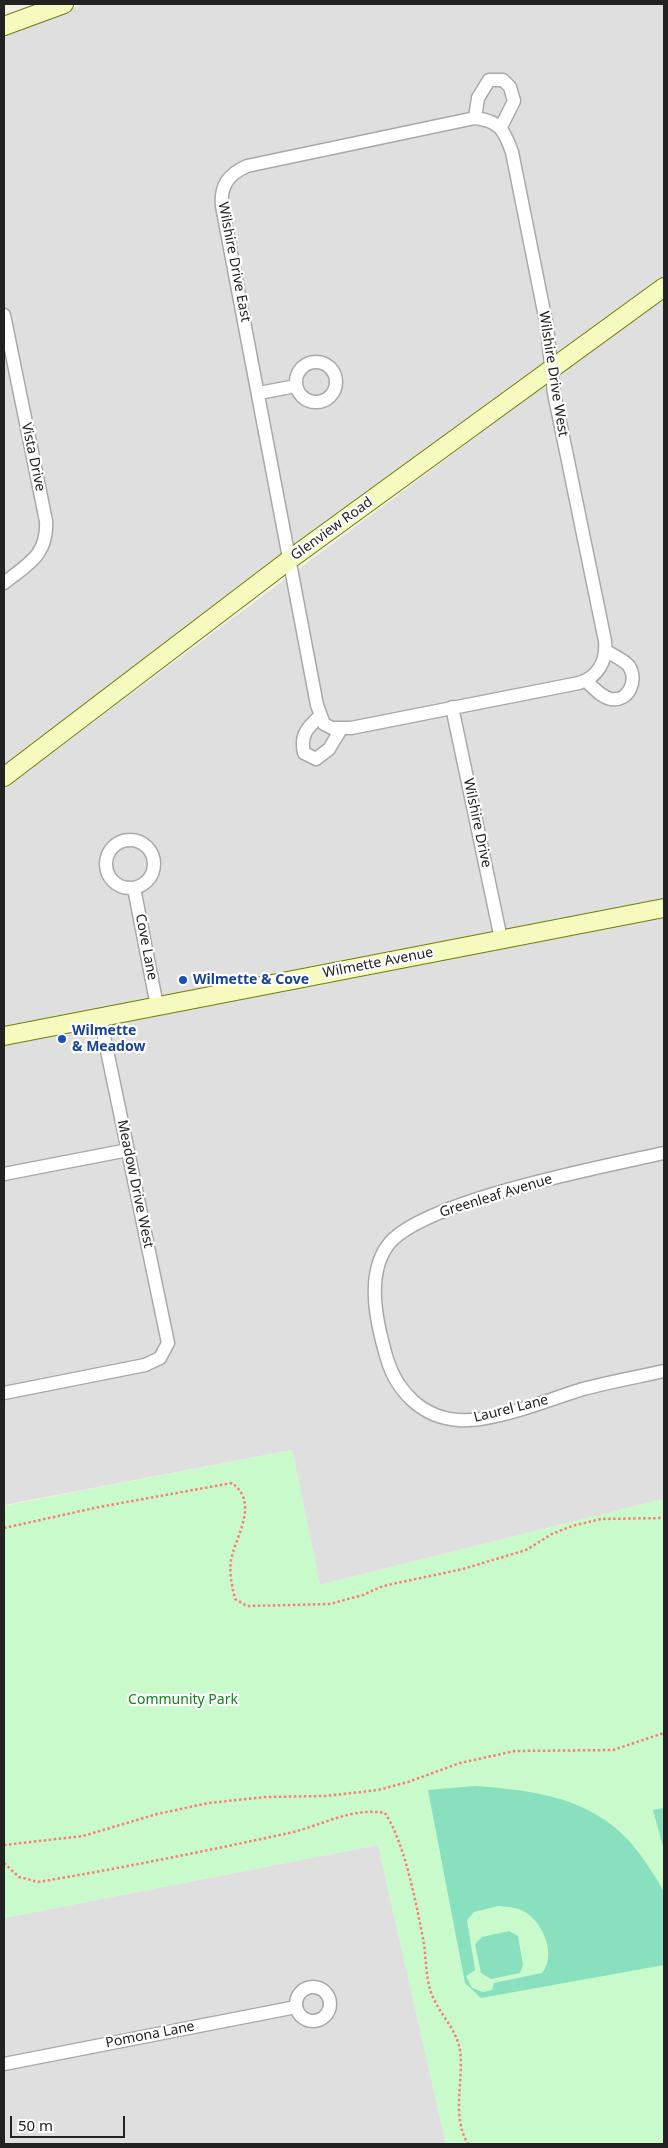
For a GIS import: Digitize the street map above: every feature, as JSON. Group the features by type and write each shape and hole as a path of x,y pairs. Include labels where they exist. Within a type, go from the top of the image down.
{"main road":[{"path":"4,26 64,4"},
{"name":"Glenview Road","path":"4,777 289,560 550,368 664,287"},
{"name":"Wilmette Avenue","path":"4,1036 664,908"}],"street":[{"path":"489,80 502,80 510,87 514,101 501,127 493,121 475,118 478,98 489,80"},
{"name":"Wilshire Drive East","path":"320,716 222,206 222,189 231,175 248,166 475,118"},
{"name":"Wilshire Drive West","path":"501,127 507,138 514,162 547,327 550,368 606,651"},
{"name":"Vista Drive","path":"4,314 47,532 38,557 4,583"},
{"path":"259,393 296,386"},
{"path":"341,729 328,749 316,759 304,753 302,743 306,729 320,716 324,724 341,729 586,680 601,667 606,651 628,666 633,678 631,690 622,698 611,699 599,694 586,680"},
{"name":"Wilshire Drive","path":"452,707 501,939"},
{"name":"Cove Lane","path":"134,888 157,1006"},
{"name":"Meadow Drive West","path":"4,1393 145,1365 160,1358 168,1344 100,1018"},
{"path":"4,1174 128,1150"},
{"name":"Greenleaf Avenue","path":"379,1327 375,1293 377,1271 388,1245 405,1230 451,1209 500,1193 566,1174 664,1153"},
{"name":"Laurel Lane","path":"379,1327 389,1367 404,1393 416,1404 430,1412 459,1420 475,1420 497,1415 585,1389 664,1371"},
{"name":"Pomona Lane","path":"4,2064 296,2007"}],"path":[{"path":"4,1528 99,1507 232,1483 240,1489 246,1501 243,1522 231,1563 231,1583 235,1599 247,1606 270,1606 330,1604 363,1595 383,1586 463,1568 526,1550 552,1534 572,1526 601,1519 664,1518"},
{"path":"4,1845 83,1836 157,1814 209,1803 265,1797 348,1794 378,1790 408,1782 460,1763 514,1751 613,1750 664,1733"},
{"path":"4,1864 19,1876 38,1882 192,1854 301,1830 350,1813 385,1813 392,1824 407,1870 424,1944 430,1990 456,2035 460,2051 460,2120 468,2144"}],"shaded area":[{"path":"84,4 664,4 664,276 4,766 4,35"},
{"path":"664,300 664,1499 320,1585 292,1450 4,1505 4,789 607,339"},
{"path":"378,1845 446,2144 4,2144 4,1918"}],"green space":[{"name":"Community Park","path":"292,1450 320,1585 664,1499 664,2144 446,2144 378,1845 4,1918 4,1506"},
{"path":"475,1786 526,1791 573,1803 594,1813 614,1827 632,1844 664,1893 664,1965 481,1998 465,1983 428,1790","holes":["498,1906 519,1909 532,1917 546,1940 548,1958 542,1973 494,1983 492,1990 483,1992 472,1988 466,1976 475,1970 467,1920 474,1912"]},
{"path":"664,1808 664,1850 653,1810"},
{"path":"509,1931 518,1936 523,1965 520,1973 491,1979 481,1973 475,1944 482,1937"}],"place":[{"name":"Wilmette & Cove","path":"183,980"},
{"name":"Wilmette & Meadow","path":"62,1039"}]}
